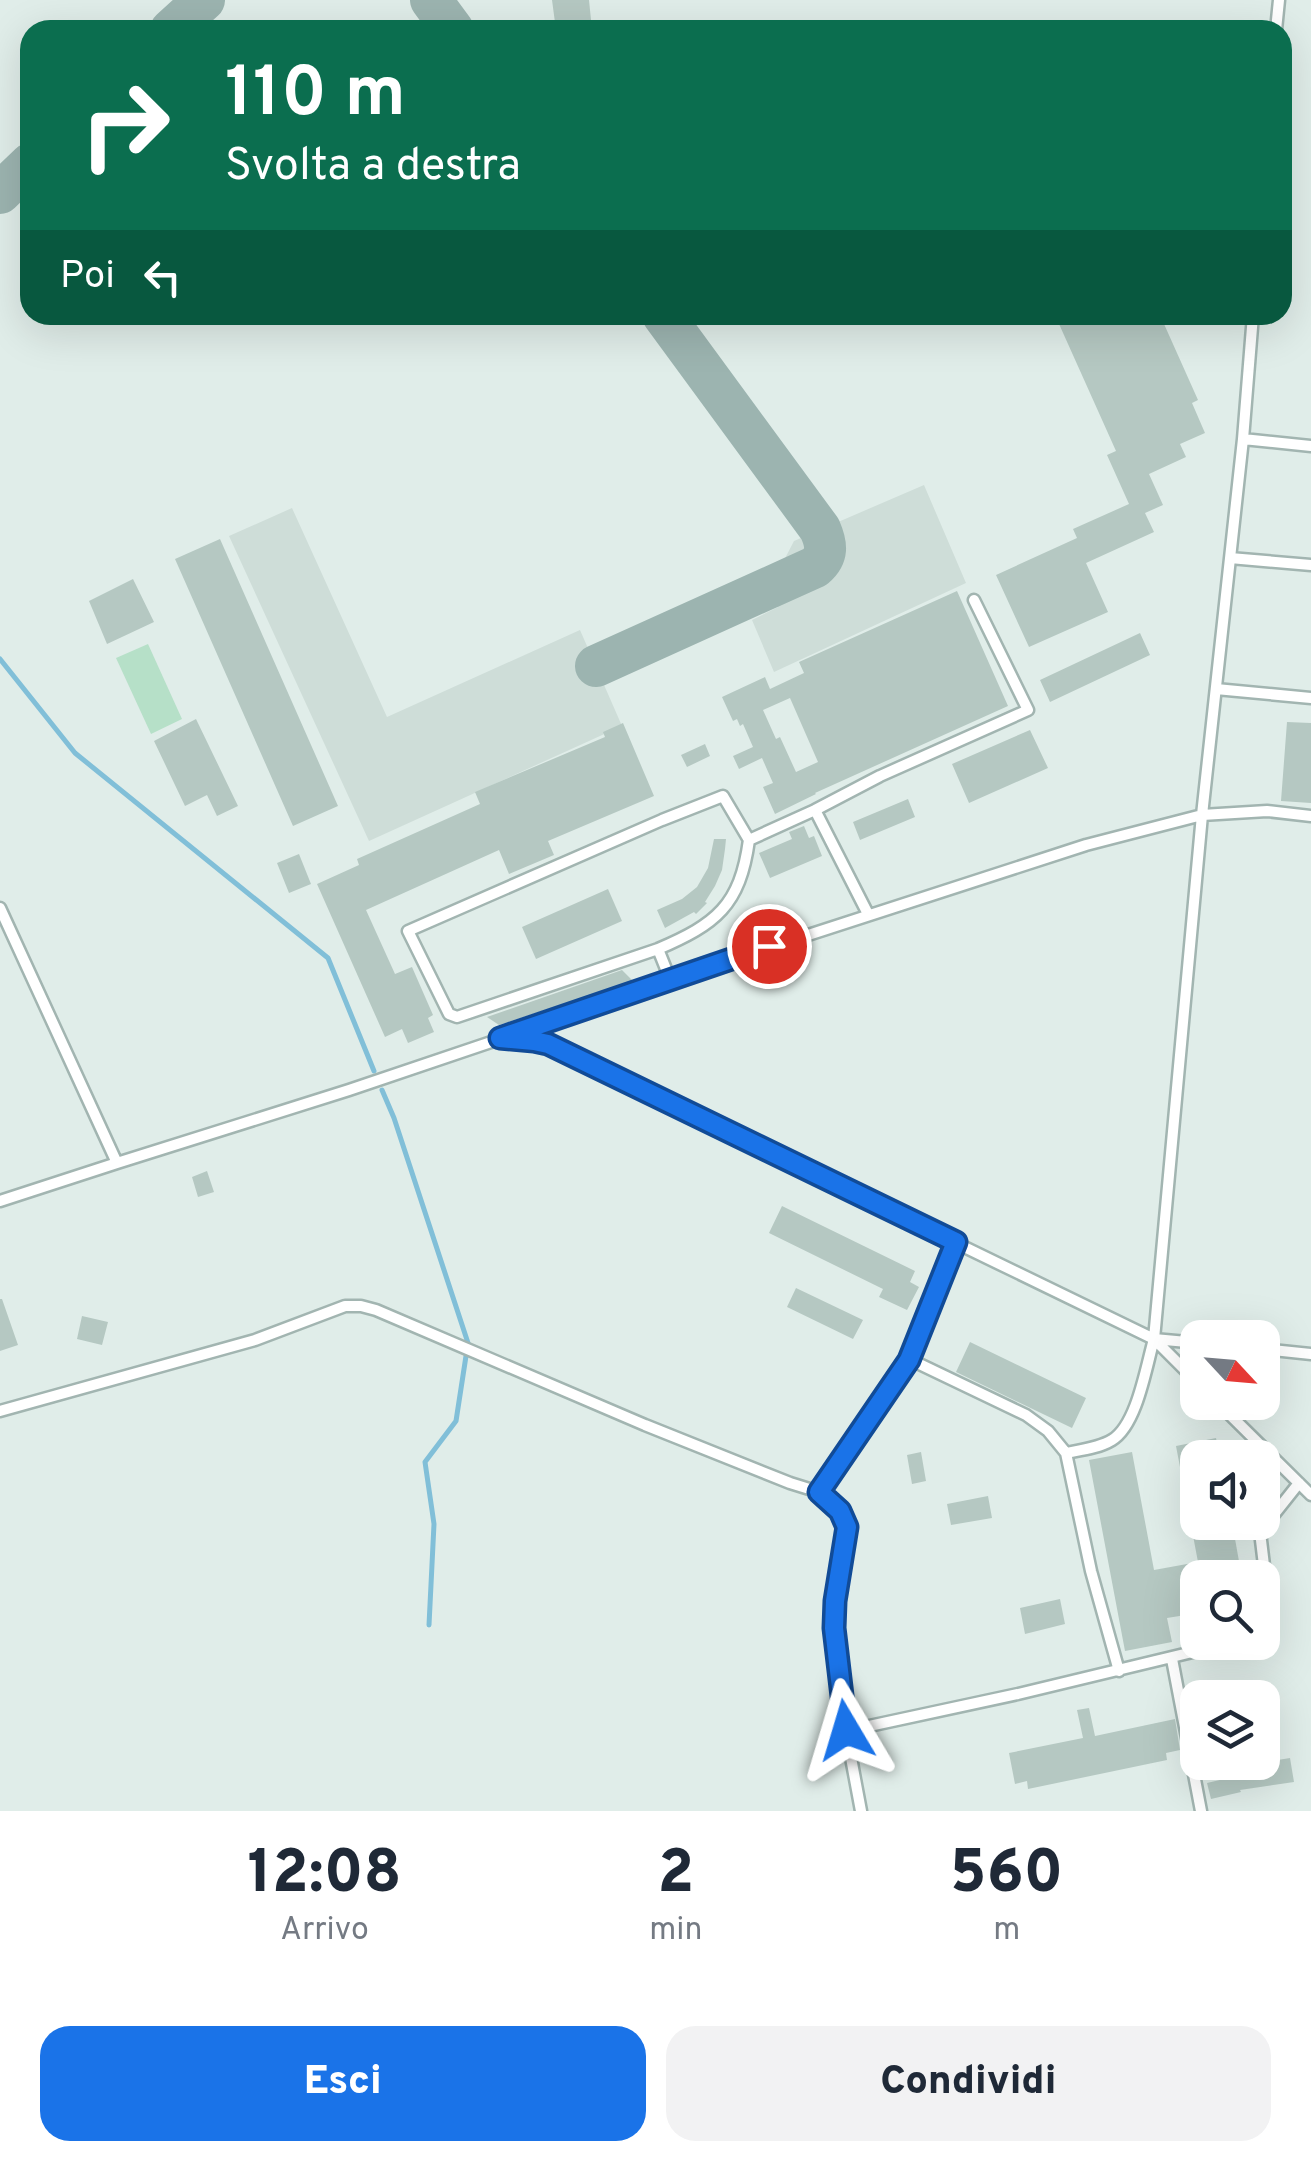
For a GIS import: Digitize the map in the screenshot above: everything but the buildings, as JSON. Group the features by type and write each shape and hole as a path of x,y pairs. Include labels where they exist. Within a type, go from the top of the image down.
{"lane":[{"path":"1066,1453 1104,1444 1121,1433 1132,1413 1154,1340 1252,325"},
{"path":"1243,440 1311,446"},
{"path":"1230,558 1311,566"},
{"path":"748,840 1028,710 974,600"},
{"path":"1216,689 1311,698"},
{"path":"723,796 748,840 745,866 734,896 718,916 684,938 458,1017 449,1014 408,932 723,796"},
{"path":"815,810 868,914"},
{"path":"0,1201 349,1090 670,979 1086,845 1202,815 1266,812 1311,816"},
{"path":"0,908 117,1163"},
{"path":"658,949 670,979"},
{"path":"500,1038 548,1044 1154,1340 1180,1365"},
{"path":"819,1492 909,1360 956,1242"},
{"path":"0,1411 255,1340 345,1306 361,1306 645,1425 819,1492 840,1511 847,1527 834,1628 846,1730 861,1811"},
{"path":"1154,1340 1180,1342"},
{"path":"1280,1351 1311,1354"},
{"path":"909,1360 1026,1415 1066,1453 1091,1572 1119,1671"},
{"path":"1235,1420 1311,1495"},
{"path":"1263,1560 1260,1532 1299,1484"},
{"path":"846,1730 1180,1656"},
{"path":"1172,1658 1202,1811"}],"shaded area":[{"path":"924,485 966,583 774,672 752,620 778,607 765,576 780,568 794,541"},
{"path":"292,508 387,717 580,630 622,726 369,841 229,536"}],"green space":[{"path":"148,644 182,719 151,734 116,658"}],"waterway":[{"path":"0,659 75,753 328,958 374,1071"},
{"path":"382,1090 468,1343"},
{"path":"429,1625 434,1524 425,1462 456,1421 466,1356"}],"taxiway":[{"path":"182,20 204,0"},
{"path":"431,0 446,20"},
{"path":"0,193 20,174"},
{"path":"596,666 815,567 825,550 820,529 670,325"}],"route":[{"path":"769,946 500,1038 548,1044 956,1242 909,1360 819,1492 840,1511 847,1527 834,1628 846,1730"}]}
